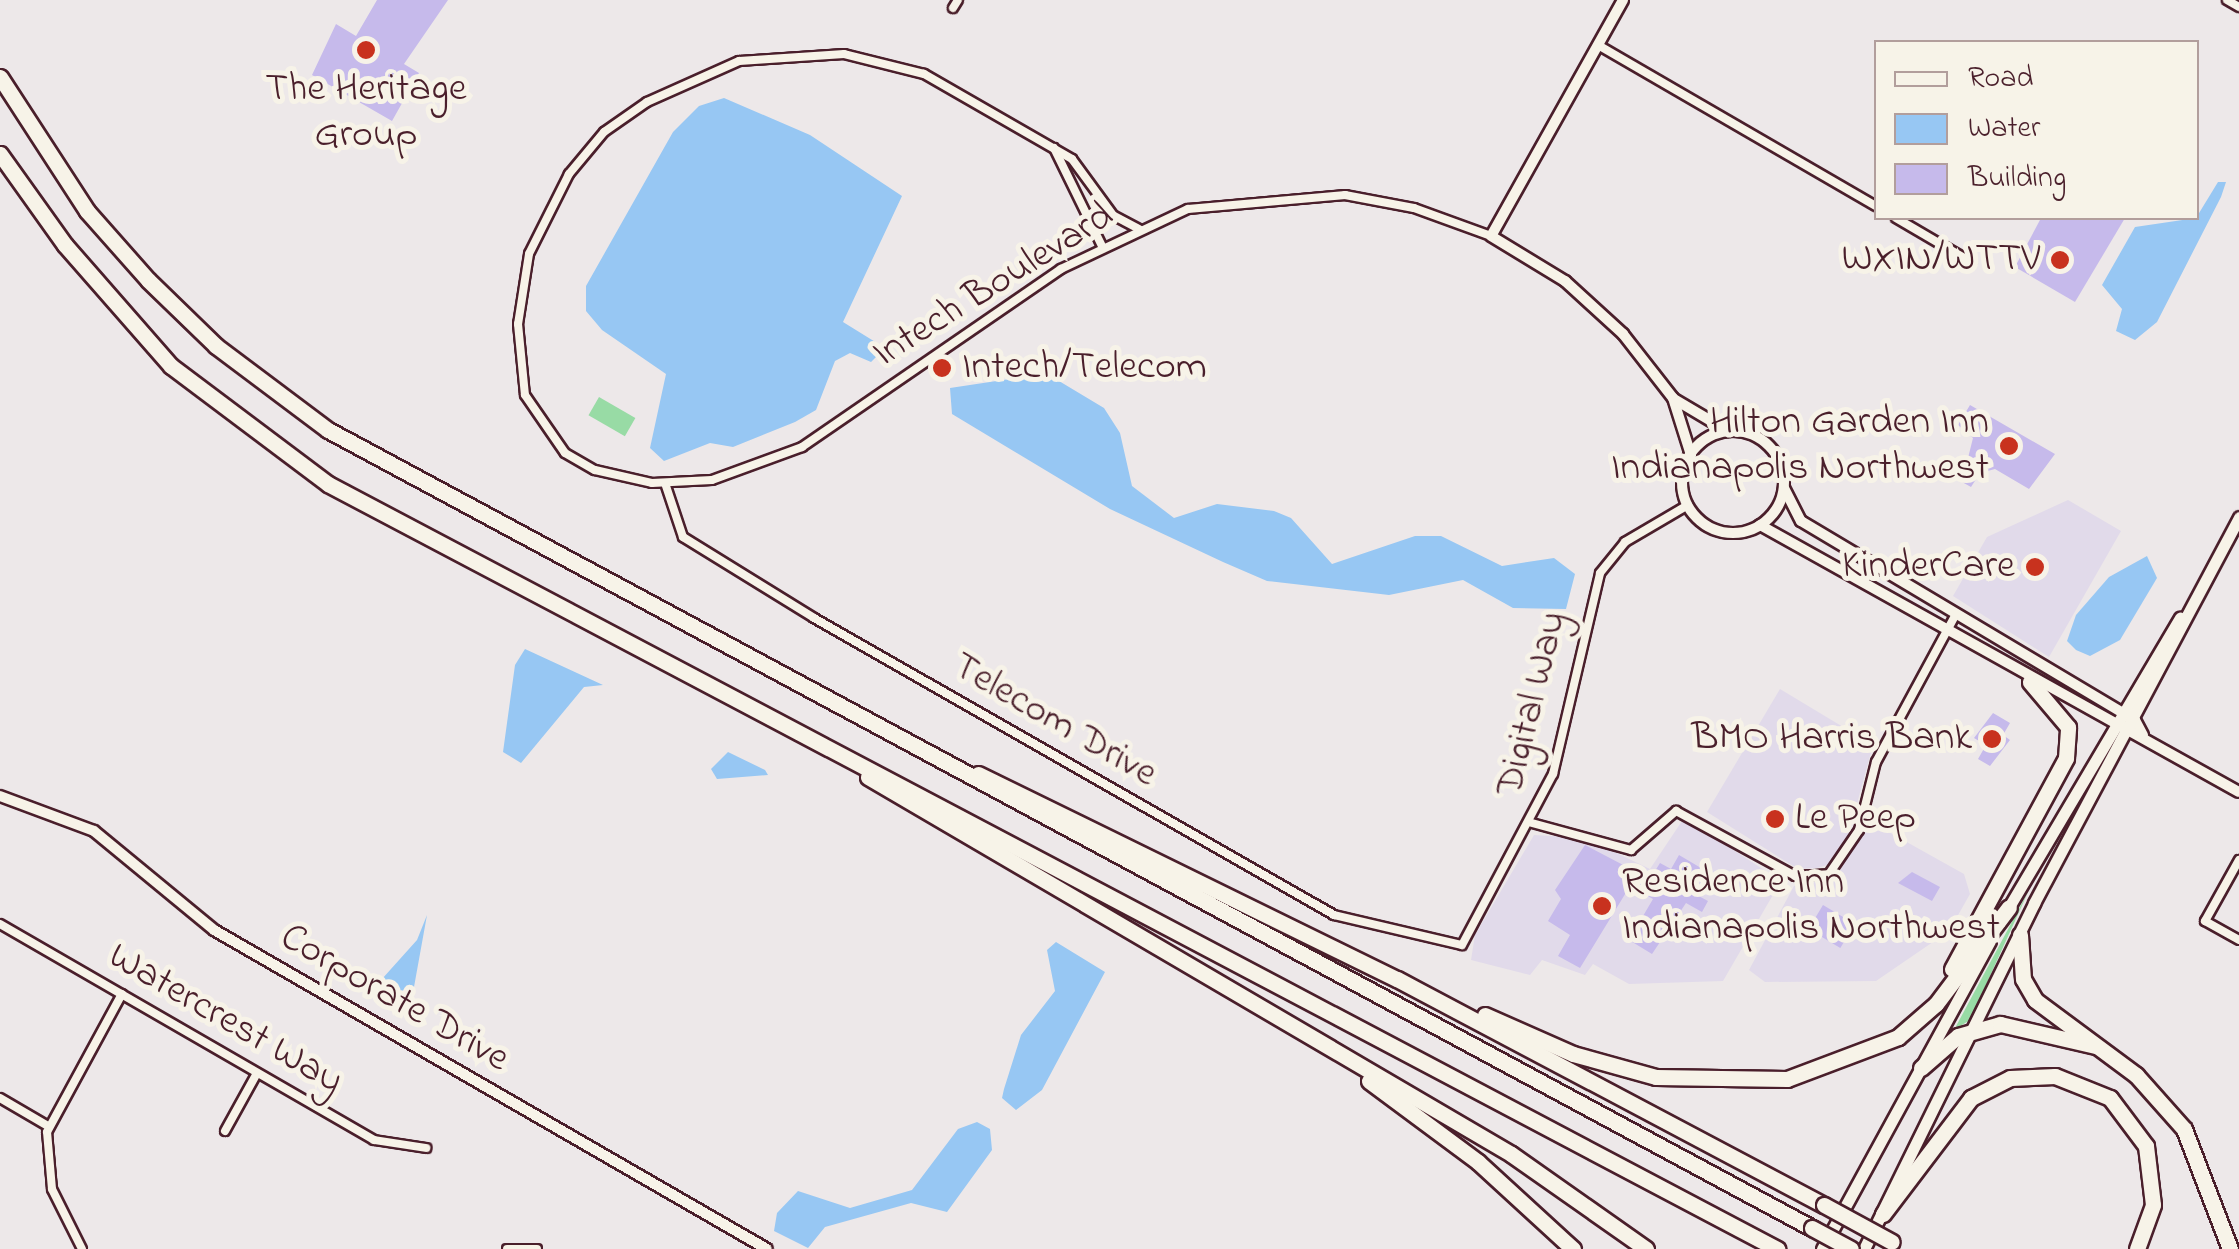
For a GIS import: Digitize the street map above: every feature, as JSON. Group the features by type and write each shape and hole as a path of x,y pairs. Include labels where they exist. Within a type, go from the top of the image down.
{"highway":[{"path":"0,77 87,210 148,280 216,346 307,416 1851,1249"},
{"path":"0,154 83,267 171,366 251,432 384,516 1777,1249"},
{"path":"1840,1066 1895,1030 1940,985 2052,789 2069,734 2030,682"},
{"path":"836,754 903,802 1524,1162 1646,1249"},
{"path":"954,766 1014,786 1397,978 1899,1245"},
{"path":"1397,978 1600,1063 1757,1084 1840,1066 1883,1047 1926,1013 2009,907"},
{"path":"2020,934 2022,978 2035,1000 2151,1088 2184,1129 2230,1249"},
{"path":"1921,1068 1976,1028 2020,1027 2095,1046"},
{"path":"1338,1057 1478,1162 1573,1249"},
{"path":"1883,1214 1960,1106 2010,1078 2055,1076 2110,1098 2146,1146 2153,1205 2137,1249"}],"main road":[{"path":"1864,1249 2020,934 2136,720 2190,606 2239,517"},
{"path":"1822,1249 2111,726 2190,606"}],"street":[{"path":"1491,236 1623,0"},
{"path":"2227,0 2239,7"},
{"path":"1598,45 1874,205"},
{"name":"Intech Boulevard","path":"1054,148 924,74 815,52 700,74 604,132 545,214 518,324 532,409 565,453 595,470 666,484 731,476 789,454 1102,246 1222,201 1318,194 1397,204 1491,236 1598,308 1673,398 1729,431"},
{"path":"1054,148 1084,170 1113,215 1139,229"},
{"path":"1054,148 1102,246"},
{"path":"1899,220 1971,262"},
{"name":"Intech Boulevard","path":"1673,398 1690,455"},
{"path":"2142,734 2136,720 1801,521 1769,445 1729,431 1690,455 1682,481 1688,505 1721,531 1760,525 2030,682 2127,734 2142,734 2239,792"},
{"name":"Telecom Drive","path":"666,484 683,537 797,608 1334,915 1462,945"},
{"path":"1760,525 1784,488"},
{"name":"Digital Way","path":"1462,945 1532,823 1562,741 1597,580 1620,546 1688,505"},
{"path":"1532,823 1632,850 1676,811 1794,876 1829,874 1859,830 1876,762 1956,614"},
{"name":"Corporate Drive","path":"0,796 102,836 214,930 766,1249"},
{"path":"2239,860 2205,921 2239,940"},
{"name":"Watercrest Way","path":"0,924 382,1144 426,1148"},
{"path":"82,1249 49,1180 48,1126 122,994"},
{"path":"225,1131 258,1073"},
{"path":"0,1098 48,1126"},
{"path":"507,1249 537,1249"}],"shaded area":[{"name":"KinderCare","path":"2068,500 2121,531 2049,657 1953,596 1987,537"},
{"path":"1780,689 1873,745 1849,833 1830,864 1817,868 1798,869 1707,812"},
{"path":"1684,818 1781,881 1723,981 1629,984 1593,964 1585,975 1542,960 1530,975 1471,960 1475,935 1534,835 1585,838 1650,869"},
{"path":"1869,821 1964,874 1970,894 1949,931 1876,981 1765,982 1749,970 1794,886 1831,879"}],"green space":[{"path":"599,397 635,418 625,436 588,415"},
{"path":"2029,890 1970,1020 1954,1030"}],"water":[{"path":"724,98 810,135 902,196 843,322 885,348 871,362 850,353 835,361 816,410 795,422 733,447 710,443 664,461 650,448 666,374 602,330 586,311 586,286 673,132 699,106"},
{"path":"2218,182 2226,182 2157,322 2135,340 2116,331 2122,309 2102,285 2135,227 2199,220 2199,213"},
{"path":"1023,377 1054,378 1104,408 1120,433 1132,486 1174,518 1217,504 1274,511 1291,518 1332,564 1415,536 1441,536 1502,566 1554,558 1575,574 1566,609 1513,608 1463,580 1389,595 1267,581 1110,509 952,414 950,388"},
{"path":"2147,556 2157,578 2120,640 2090,656 2076,650 2067,641 2076,615 2109,577"},
{"path":"525,649 603,685 584,687 521,763 503,752 515,665"},
{"path":"728,752 768,775 717,779 711,769"},
{"path":"427,915 414,987 405,1001 383,995 382,979 417,940"},
{"path":"1056,942 1105,972 1042,1090 1016,1110 1002,1098 1004,1089 1021,1035 1055,991 1047,950"},
{"path":"977,1122 990,1129 992,1150 947,1212 911,1203 825,1227 808,1248 774,1231 777,1213 798,1191 850,1208 912,1190 958,1129"}],"building":[{"name":"The Heritage Group","path":"377,0 448,0 404,64 419,73 392,121 312,75 336,24 356,36"},
{"name":"WXIN/WTTV","path":"2040,220 2124,220 2075,302 2015,267"},
{"name":"Hilton Garden Inn Indianapolis Northwest","path":"1970,405 2055,454 2029,489 1995,469 1980,473 1971,487 1962,482 1973,438 1958,425"},
{"name":"BMO Harris Bank","path":"1993,713 2010,723 2003,735 2010,740 1990,766 1978,759 1986,745 1974,738"},
{"path":"1585,845 1650,879 1660,863 1671,869 1679,855 1701,868 1693,893 1708,901 1702,912 1686,903 1652,954 1629,940 1653,899 1630,886 1580,968 1558,956 1570,935 1548,921 1561,899 1555,890"},
{"path":"1912,872 1940,887 1932,901 1898,883"},
{"path":"1823,905 1855,924 1840,948 1809,929"}],"place":[{"name":"The Heritage Group","path":"366,50"},
{"name":"WXIN/WTTV","path":"2060,260"},
{"name":"Intech/Telecom","path":"942,368"},
{"name":"Hilton Garden Inn Indianapolis Northwest","path":"2009,446"},
{"name":"KinderCare","path":"2035,567"},
{"name":"BMO Harris Bank","path":"1992,739"},
{"name":"Le Peep","path":"1775,819"},
{"name":"Residence Inn Indianapolis Northwest","path":"1602,906"}]}
